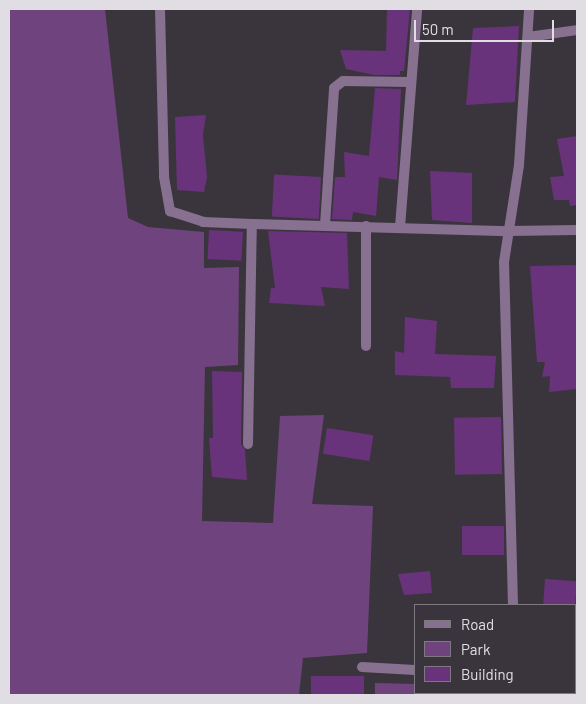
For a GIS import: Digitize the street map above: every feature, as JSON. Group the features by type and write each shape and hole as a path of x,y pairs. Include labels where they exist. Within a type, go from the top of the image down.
{"street":[{"path":"160,9 164,177 170,211 203,222 509,232 577,230"},
{"path":"400,227 417,9"},
{"path":"513,604 504,290 509,232 519,165 529,9"},
{"path":"528,37 577,30"},
{"path":"325,226 336,84 410,82"},
{"path":"248,444 252,224"},
{"path":"366,226 366,346"},
{"path":"362,668 414,670"}],"green space":[{"path":"9,9 105,9 128,218 148,227 204,232 204,268 239,267 238,365 205,367 202,521 273,523 280,416 324,415 312,504 373,506 367,653 303,658 299,695 9,695"},
{"path":"375,683 414,684 414,694 576,694 576,692 577,695 375,695"}],"building":[{"path":"387,9 410,9 404,71 400,71 400,75 374,75 346,69 340,50 386,51"},
{"path":"519,26 515,102 466,105 473,28"},
{"path":"375,88 401,89 397,180 379,177 376,216 353,212 352,220 332,219 335,177 345,177 344,152 369,156"},
{"path":"206,115 203,135 207,177 204,192 177,190 175,117"},
{"path":"577,136 577,205 570,206 569,200 554,200 550,177 564,176 557,139"},
{"path":"430,171 472,173 472,223 432,220"},
{"path":"274,175 321,177 319,219 272,216"},
{"path":"209,230 243,232 241,261 207,259"},
{"path":"268,231 347,233 349,289 321,287 325,306 269,303 271,288 275,288"},
{"path":"577,265 576,389 549,392 550,376 542,377 545,362 537,362 530,266"},
{"path":"405,317 437,321 435,354 496,356 494,388 451,388 450,377 395,375 395,351 404,353"},
{"path":"212,371 242,372 241,444 245,450 247,480 212,477 209,438 213,438"},
{"path":"501,417 502,474 455,475 454,418"},
{"path":"327,428 373,435 369,461 323,454"},
{"path":"462,526 504,526 504,555 462,555"},
{"path":"430,571 432,593 404,595 398,574"},
{"path":"545,579 577,581 575,604 543,604"},
{"path":"311,676 364,676 364,695 311,695"}]}
